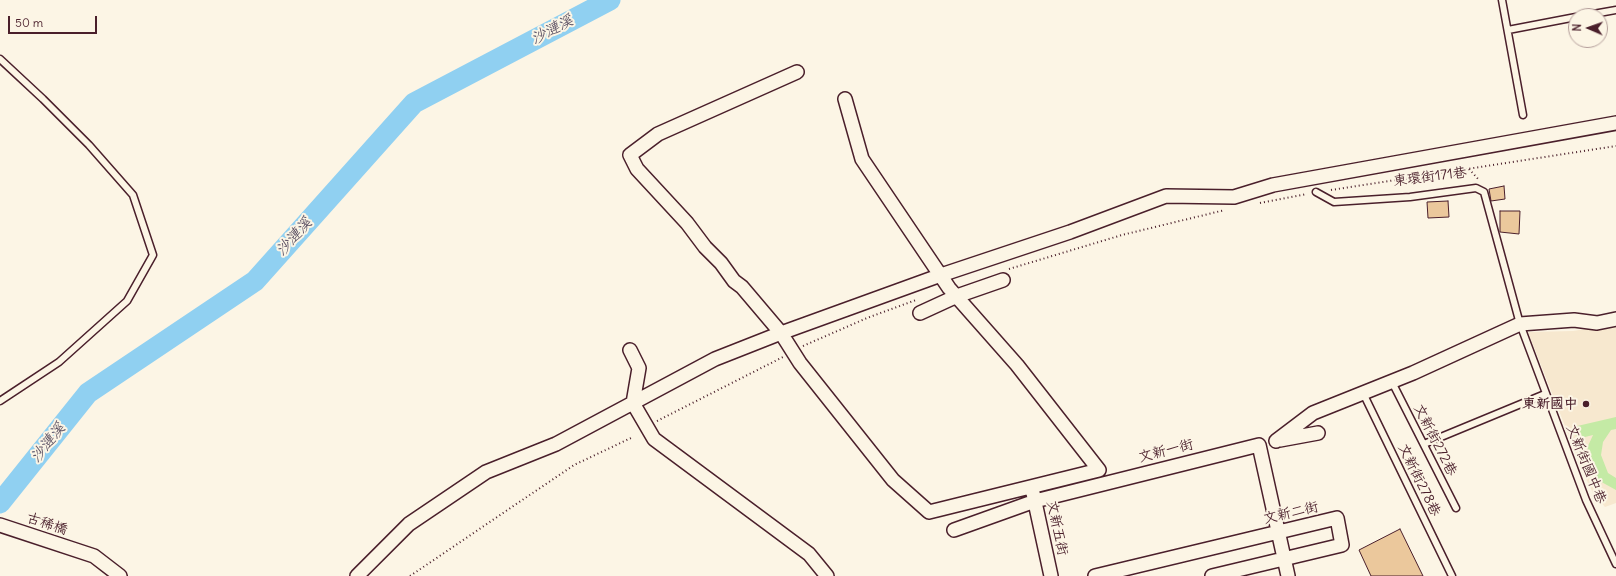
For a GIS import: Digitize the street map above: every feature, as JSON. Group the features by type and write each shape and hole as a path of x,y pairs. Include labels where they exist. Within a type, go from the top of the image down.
{"street":[{"path":"797,72 658,134 630,155 637,169 687,223 705,247 721,263 734,281 742,288 781,333 800,363 894,480 929,512 1032,488 1099,470 1017,364 941,276 862,159 845,99"},
{"path":"357,576 409,524 486,472 556,444 715,359 781,333 1070,232 1166,196 1234,197 1288,182 1616,123"},
{"path":"920,313 1005,275"},
{"path":"1276,441 1313,413 1392,382 1520,324 1574,320 1597,323 1616,319"},
{"path":"630,350 639,368 633,403 654,439 809,554 827,576"},
{"name":"文新一街","path":"954,530 1035,501 1258,445 1318,433"},
{"path":"1258,445 1288,576"},
{"name":"文新五街","path":"1032,488 1051,576"},
{"name":"文新二街","path":"1095,576 1337,518 1342,545 1212,576"},
{"name":"古稀橋","path":"0,525 84,554 94,556 120,576"}],"lane":[{"path":"1502,0 1523,115"},
{"path":"1508,30 1568,19"},
{"path":"0,59 79,134 133,195 153,255 127,301 59,362 0,401"},
{"name":"東環街171巷","path":"1316,192 1334,202 1410,197 1476,188 1484,192 1520,324"},
{"name":"文新街國中巷","path":"1520,324 1586,500 1616,564"},
{"name":"文新街272巷","path":"1392,382 1456,508"},
{"name":"文新街278巷","path":"1364,394 1452,576"},
{"path":"1424,444 1545,394"}],"path":[{"path":"1257,204 1316,192 1616,146"},
{"path":"1005,275 1122,235 1227,209"},
{"path":"800,348 868,318 920,299"},
{"path":"647,426 785,356"},
{"path":"410,576 574,465 630,438"}],"shaded area":[{"name":"東新國中","path":"1616,324 1616,503 1605,507 1593,493 1585,477 1528,332 1573,331"}],"green space":[{"path":"1616,417 1616,429 1611,430 1603,442 1601,455 1608,473 1616,478 1616,490 1596,479 1590,469 1587,459 1588,446 1593,435 1577,439 1573,427"}],"building":[{"path":"1504,186 1505,199 1491,201 1489,189"},
{"path":"1448,201 1449,217 1428,218 1427,202"},
{"path":"1500,211 1520,211 1519,234 1500,232"},
{"path":"1400,529 1423,576 1371,576 1359,550"}],"waterway":[{"name":"沙漣溪","path":"0,503 88,393 255,281 414,103 610,0"}],"place":[{"name":"東新國中","path":"1586,404"}]}
